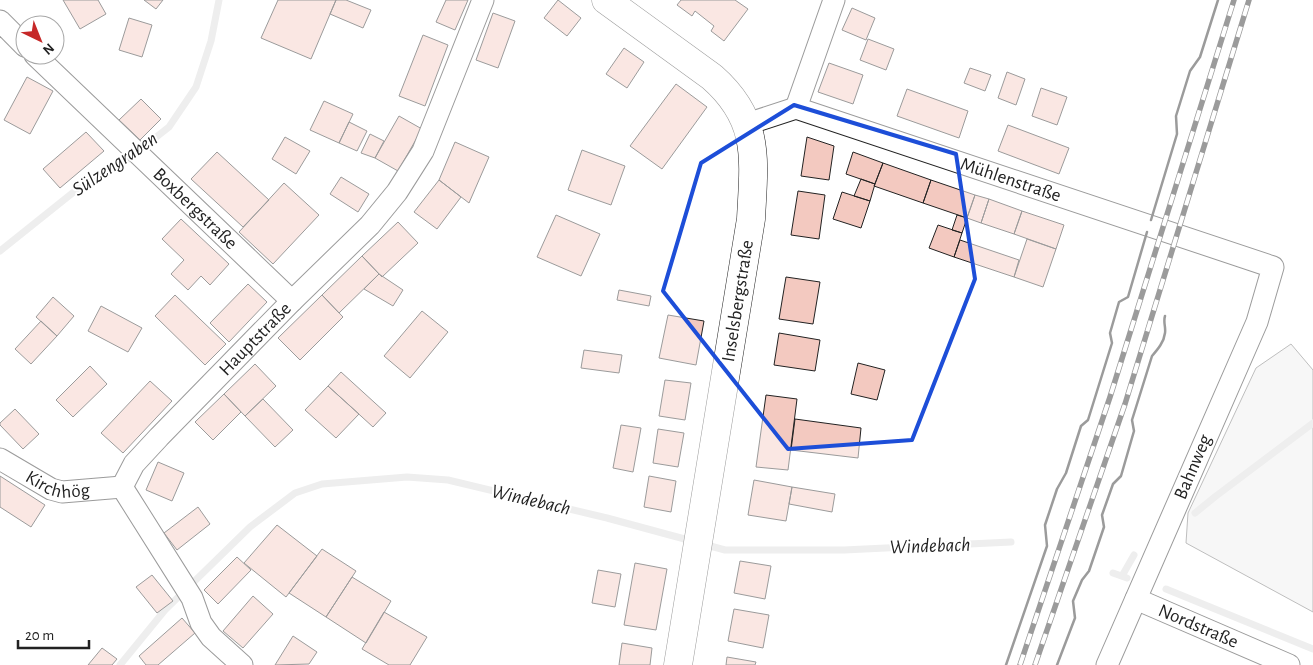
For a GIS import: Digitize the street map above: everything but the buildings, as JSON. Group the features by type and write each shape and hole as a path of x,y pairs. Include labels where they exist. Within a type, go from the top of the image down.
{"street":[{"name":"Hauptstraße","path":"122,487 134,464 292,301 370,225 398,192 423,151 484,0"},
{"name":"Inselsbergstraße","path":"606,0 726,89 739,106 747,124 752,145 754,166 752,219 678,665"},
{"path":"747,124 796,108 834,0"},
{"path":"0,21 15,36"},
{"name":"Boxbergstraße","path":"45,65 136,154 292,301"},
{"name":"Mühlenstraße","path":"796,108 1273,267"},
{"name":"Bahnweg","path":"1107,665 1257,322 1273,267"},
{"name":"Kirchhög","path":"0,459 51,489 62,492 122,487"},
{"path":"122,487 187,592 201,623 212,637 242,665"},
{"name":"Nordstraße","path":"1136,599 1279,663"}],"highlighted area":[{"path":"794,105 956,154 975,279 912,440 788,449 663,291 701,163"}],"shaded area":[{"path":"1291,344 1313,370 1313,612 1186,543 1188,513 1256,368"}],"waterway":[{"name":"Sülzengraben","path":"0,251 90,179 118,167 169,127 196,87 211,41 219,0"},
{"name":"Windebach","path":"1195,513 1313,423"},
{"name":"Windebach","path":"120,665 165,610 250,527 295,493 322,484 407,477 448,480 607,518 692,541"},
{"name":"Windebach","path":"703,544 725,550 844,550 1011,542"},
{"name":"Windebach","path":"1122,576 1134,555"},
{"name":"Windebach","path":"1113,573 1127,578"},
{"path":"1166,589 1313,649"}],"railway":[{"path":"1020,665 1110,397 1234,0"},
{"path":"1035,665 1125,404 1249,0"}],"wall":[{"path":"1151,220 1177,134 1176,116 1190,71 1200,57 1218,0"},
{"path":"1006,665 1047,546 1045,525 1057,489 1066,473 1081,426 1088,420 1112,343 1110,333 1119,302 1128,297 1147,232"},
{"path":"1057,665 1075,618 1073,601 1082,580 1089,571 1104,527 1102,515 1113,484 1121,476 1134,431 1132,420 1152,356 1164,336 1165,316"}]}
